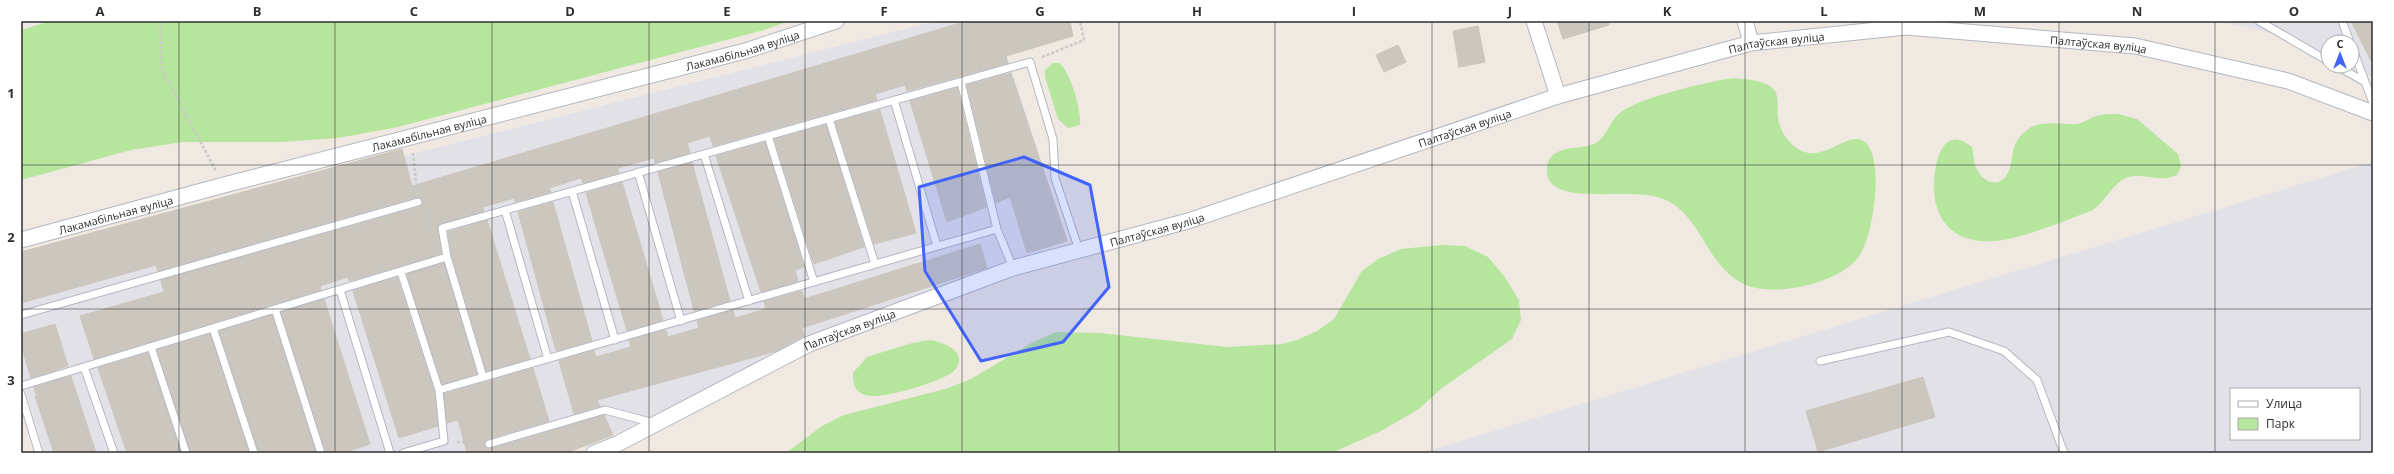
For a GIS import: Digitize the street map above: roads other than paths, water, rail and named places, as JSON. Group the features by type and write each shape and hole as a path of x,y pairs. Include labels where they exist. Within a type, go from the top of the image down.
{"street":[{"name":"Лакамабільная вуліца","path":"21,240 224,185 745,51 836,21"},
{"path":"1534,21 1558,96"},
{"path":"1745,21 1751,43"},
{"name":"Палтаўская вуліца","path":"594,453 656,424 808,344 1013,268 1188,221 1558,96 1751,43 1906,28 2135,46 2288,81 2373,113"}],"lane":[{"path":"2259,21 2320,56"},
{"path":"2342,21 2347,34"},
{"path":"484,377 447,258 442,228 1030,62 1053,139 1056,178 1079,250"},
{"path":"2360,69 2373,103"},
{"path":"2351,74 2365,82"},
{"path":"961,82 997,229 1013,268"},
{"path":"894,100 938,246"},
{"path":"829,119 875,264"},
{"path":"768,136 814,282"},
{"path":"704,154 749,301"},
{"path":"638,172 680,321"},
{"path":"572,191 615,340"},
{"path":"21,316 418,202"},
{"path":"505,210 548,359"},
{"path":"439,390 997,229"},
{"path":"21,386 447,258"},
{"path":"401,272 439,390 444,441 403,453"},
{"path":"340,290 390,453"},
{"path":"275,309 321,453"},
{"path":"213,328 254,453"},
{"path":"1820,361 1949,332 2004,351 2038,380 2064,453"},
{"path":"151,347 186,453"},
{"path":"84,367 114,453"},
{"path":"21,394 39,453"},
{"path":"488,444 605,410 656,424"}]}
